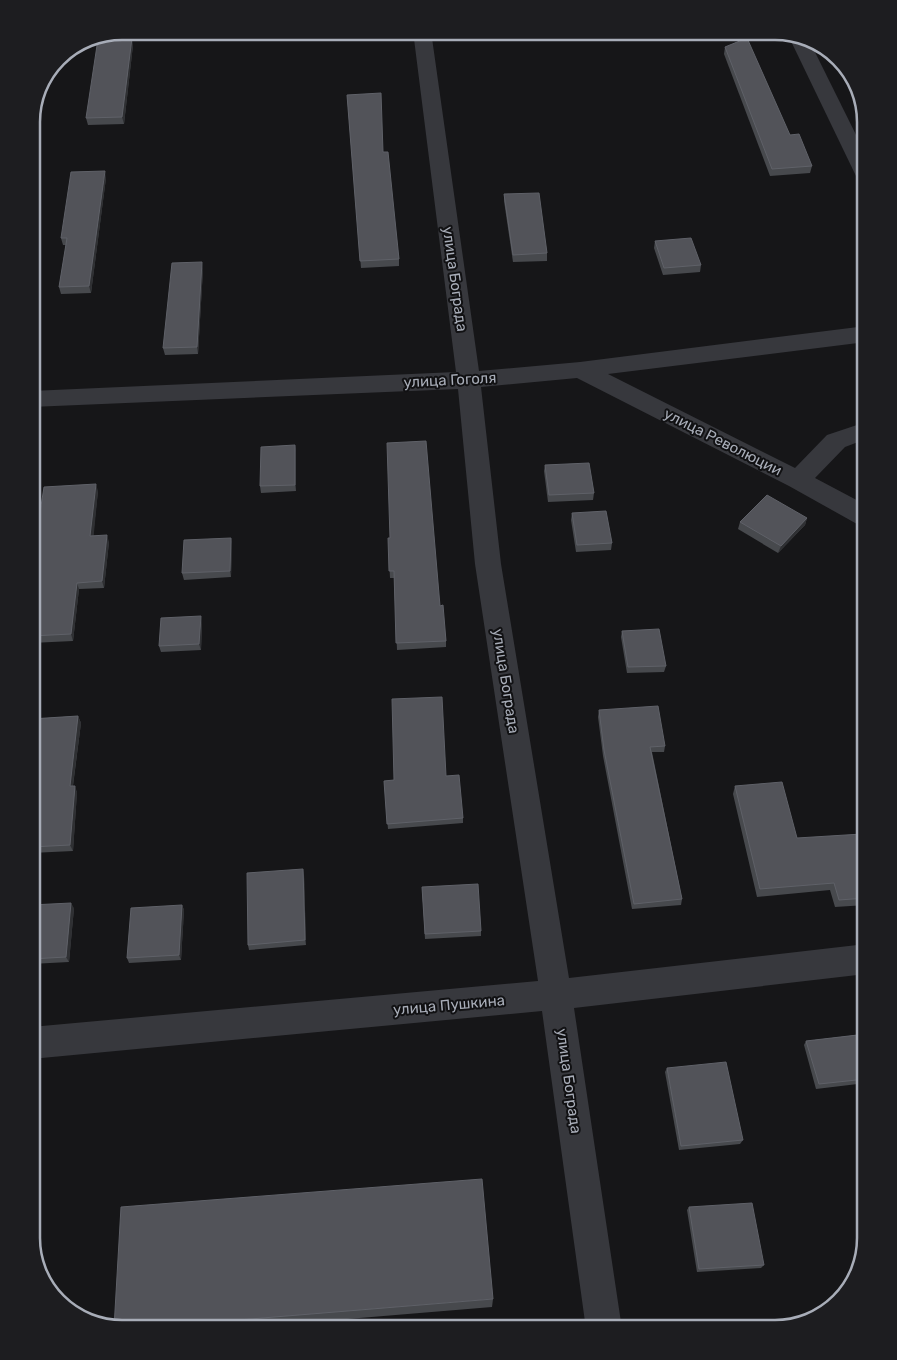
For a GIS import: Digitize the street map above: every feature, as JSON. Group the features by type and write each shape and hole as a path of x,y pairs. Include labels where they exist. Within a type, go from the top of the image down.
{"street":[{"name":"улица Бограда","path":"423,40 469,380 488,564 556,995 603,1320"},
{"path":"802,45 857,157"},
{"name":"улица Гоголя","path":"40,399 469,380 580,370 857,335"},
{"name":"улица Революции","path":"580,370 798,480 857,512"},
{"path":"798,480 836,441 857,433"},
{"name":"улица Пушкина","path":"40,1041 556,995 857,960"}],"building":[{"path":"132,40 122,117 86,118 97,44"},
{"path":"742,40 748,40 790,135 799,134 812,166 772,169 725,47"},
{"path":"381,93 383,152 388,152 399,259 360,261 347,95"},
{"path":"105,171 89,286 59,287 67,238 61,238 71,172"},
{"path":"539,193 547,253 513,255 504,194"},
{"path":"691,238 701,265 664,268 655,241"},
{"path":"202,262 197,347 163,348 172,263"},
{"path":"426,441 440,606 443,605 446,641 396,643 394,571 389,571 388,538 390,538 387,443"},
{"path":"295,445 295,485 260,486 261,447"},
{"path":"589,463 594,493 549,495 545,465"},
{"path":"96,484 90,536 107,535 102,581 77,583 71,634 40,636 40,513 44,487"},
{"path":"767,495 807,518 781,546 740,522"},
{"path":"606,511 612,543 577,545 572,513"},
{"path":"231,538 230,571 182,573 184,540"},
{"path":"201,616 199,644 159,646 161,618"},
{"path":"659,629 666,666 628,667 622,631"},
{"path":"442,697 446,776 459,775 463,818 387,824 384,781 394,780 392,699"},
{"path":"658,706 665,746 650,747 682,899 634,904 604,750 599,710"},
{"path":"78,716 70,786 75,786 70,845 40,847 40,718"},
{"path":"782,782 797,838 857,834 857,899 839,900 834,883 760,889 735,786"},
{"path":"303,869 305,940 248,945 247,873"},
{"path":"478,884 481,931 425,934 422,887"},
{"path":"71,903 66,957 40,958 40,905"},
{"path":"182,905 179,955 127,958 131,908"},
{"path":"857,1035 857,1080 819,1084 806,1041"},
{"path":"726,1062 743,1140 681,1146 667,1068"},
{"path":"482,1179 493,1299 238,1320 114,1320 121,1207"},
{"path":"752,1203 764,1265 699,1269 689,1207"}]}
